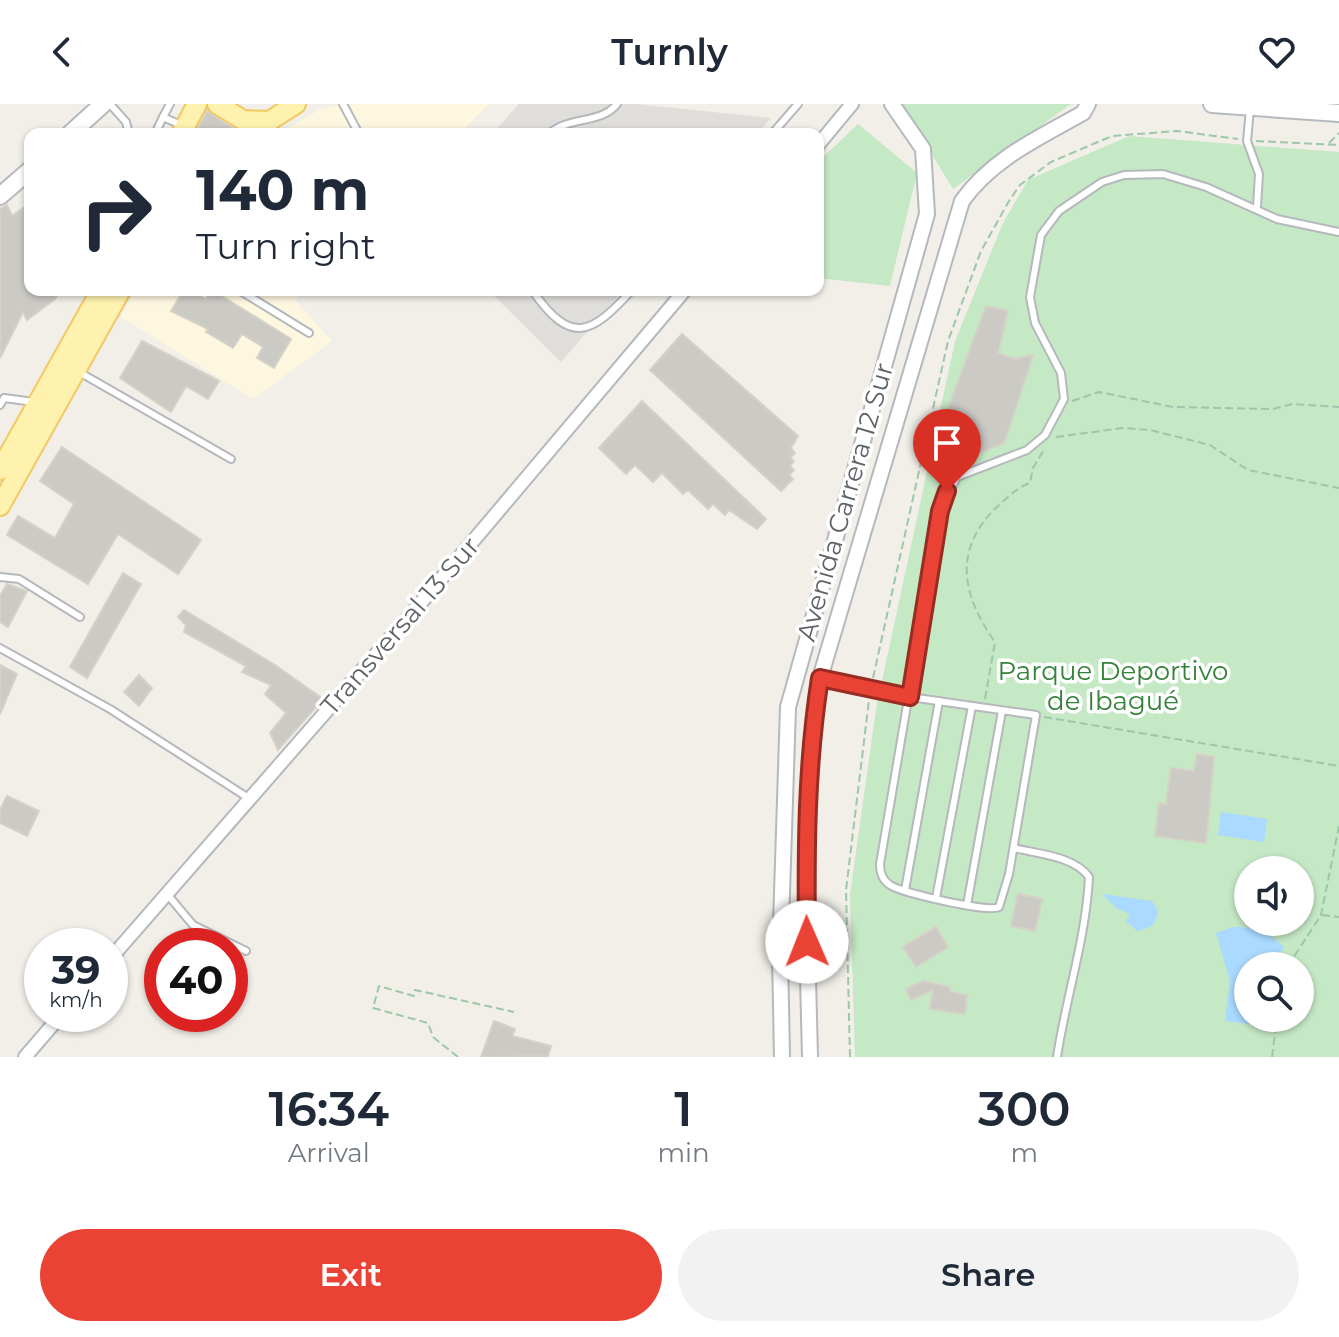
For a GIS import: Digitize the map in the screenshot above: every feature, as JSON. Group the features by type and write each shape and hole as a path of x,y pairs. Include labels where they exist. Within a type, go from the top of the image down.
{"main road":[{"path":"77,128 103,104"},
{"path":"184,128 197,104"},
{"path":"217,104 243,120 269,121"},
{"path":"258,128 296,104"},
{"path":"1212,104 1339,113"},
{"path":"0,196 24,175"},
{"path":"0,470 98,296"},
{"path":"0,506 118,296"}],"street":[{"path":"824,138 852,104"},
{"name":"Avenida Carrera 12 Sur","path":"782,1057 780,955 788,707 927,214 923,149 892,104"},
{"name":"Avenida Carrera 12 Sur","path":"810,1057 805,827 810,747 820,678 962,201 977,179 1015,151 1083,113 1088,104"},
{"name":"Transversal 13 Sur","path":"128,938 680,296"},
{"path":"25,1057 47,1032"}],"lane":[{"path":"110,104 128,128"},
{"path":"158,128 170,104"},
{"path":"343,104 356,128"},
{"path":"556,128 560,124 611,112 617,104"},
{"path":"777,128 798,104"},
{"path":"1250,107 1247,141 1259,174 1257,207"},
{"path":"163,117 180,128"},
{"path":"820,678 910,697 1036,715 1014,848 999,907 993,910 905,890 886,883 880,864 910,697 940,511 947,491 957,477 1027,450 1045,435 1064,399 1061,373 1035,323 1030,297 1041,235 1059,211 1102,182 1124,175 1163,174 1257,207 1277,219 1339,232"},
{"path":"249,296 309,333"},
{"path":"537,296 556,320 579,327 604,321 627,296"},
{"path":"76,370 231,459"},
{"path":"0,405 4,398 10,397 37,403"},
{"path":"0,577 19,579 80,617"},
{"path":"0,648 110,709 250,799"},
{"path":"905,890 939,701"},
{"path":"936,898 972,706"},
{"path":"967,905 1002,711"},
{"path":"1014,848 1070,862 1082,867 1089,877 1078,953 1067,994 1057,1057"},
{"path":"167,894 199,928"}],"path":[{"path":"850,1057 846,890 871,690 948,341 981,251 1020,185 1051,162 1112,136 1177,131 1247,141 1339,145"},
{"path":"1328,144 1339,133"},
{"path":"1069,403 1099,392 1173,407 1273,409 1292,404 1339,407"},
{"path":"1041,445 1049,439 1123,428 1150,430 1210,445 1248,470 1339,488"},
{"path":"985,701 995,642 979,619 969,596 966,571 969,549 993,511 1030,483 1033,468 1053,429"},
{"path":"1040,716 1339,766"},
{"path":"1297,952 1321,915 1339,826"},
{"path":"1321,915 1339,917"},
{"path":"458,1057 433,1037 428,1023 373,1008 379,986 414,996 415,990 514,1012"},
{"path":"1272,1057 1275,1032"}],"shaded area":[{"path":"341,104 489,104 465,128 288,128 321,109"},
{"path":"519,104 636,104 771,118 762,128 497,128"},
{"path":"133,296 299,296 295,300 332,341 253,399 121,317"},
{"path":"494,296 618,296 561,362"}],"green space":[{"path":"901,104 1071,104 953,189"},
{"path":"858,124 917,173 890,286 824,279 824,156"},
{"name":"Parque Deportivo de Ibagué","path":"1129,136 1339,152 1339,1057 855,1057 850,895 876,709 955,341 1003,223 1028,180"}],"water":[{"path":"1221,812 1267,819 1264,842 1218,835"},
{"path":"1102,894 1152,901 1158,911 1156,920 1149,927 1137,931 1126,921 1130,914 1116,908"},
{"path":"1234,927 1234,936 1270,936 1284,947 1281,952 1234,952 1234,1022 1225,1021 1230,981 1216,933"}],"building":[{"path":"207,111 233,128 198,128"},
{"path":"7,205 12,216 24,207 24,296 57,296 27,320 23,312 0,358 0,209"},
{"path":"180,296 206,299 208,296 222,296 291,339 274,368 257,358 263,347 242,334 233,348 206,332 208,329 171,311"},
{"path":"986,306 1008,311 998,353 1014,359 1033,355 1004,443 977,454 937,439"},
{"path":"682,334 798,436 791,448 795,453 790,458 794,461 790,466 794,470 789,475 793,479 781,491 650,370"},
{"path":"142,341 219,381 208,399 186,386 171,412 120,378"},
{"path":"642,401 766,519 757,529 729,510 725,515 713,504 708,509 688,490 683,494 662,473 653,482 635,465 626,474 599,448"},
{"path":"62,447 201,540 178,574 118,534 88,584 7,535 18,516 55,538 74,504 40,481"},
{"path":"123,573 141,584 87,678 70,667"},
{"path":"7,584 27,591 8,627 0,622 0,596"},
{"path":"184,610 275,665 323,699 278,750 270,733 286,713 265,694 271,685 242,672 246,666 184,632 186,625 178,617"},
{"path":"0,665 17,674 0,714"},
{"path":"139,675 152,688 139,706 124,692"},
{"path":"1197,754 1214,757 1206,843 1155,836 1159,803 1166,804 1171,768 1194,771"},
{"path":"7,796 39,811 27,836 0,823 0,810"},
{"path":"1018,894 1042,899 1035,931 1011,926"},
{"path":"936,927 948,947 916,967 903,947"},
{"path":"923,981 950,987 950,992 967,995 965,1014 930,1009 933,990 911,1000 906,989"},
{"path":"494,1021 515,1029 512,1036 551,1046 548,1056 481,1057"}],"route":[{"path":"807,942 805,827 810,747 820,678 910,697 940,511 947,491"}]}
